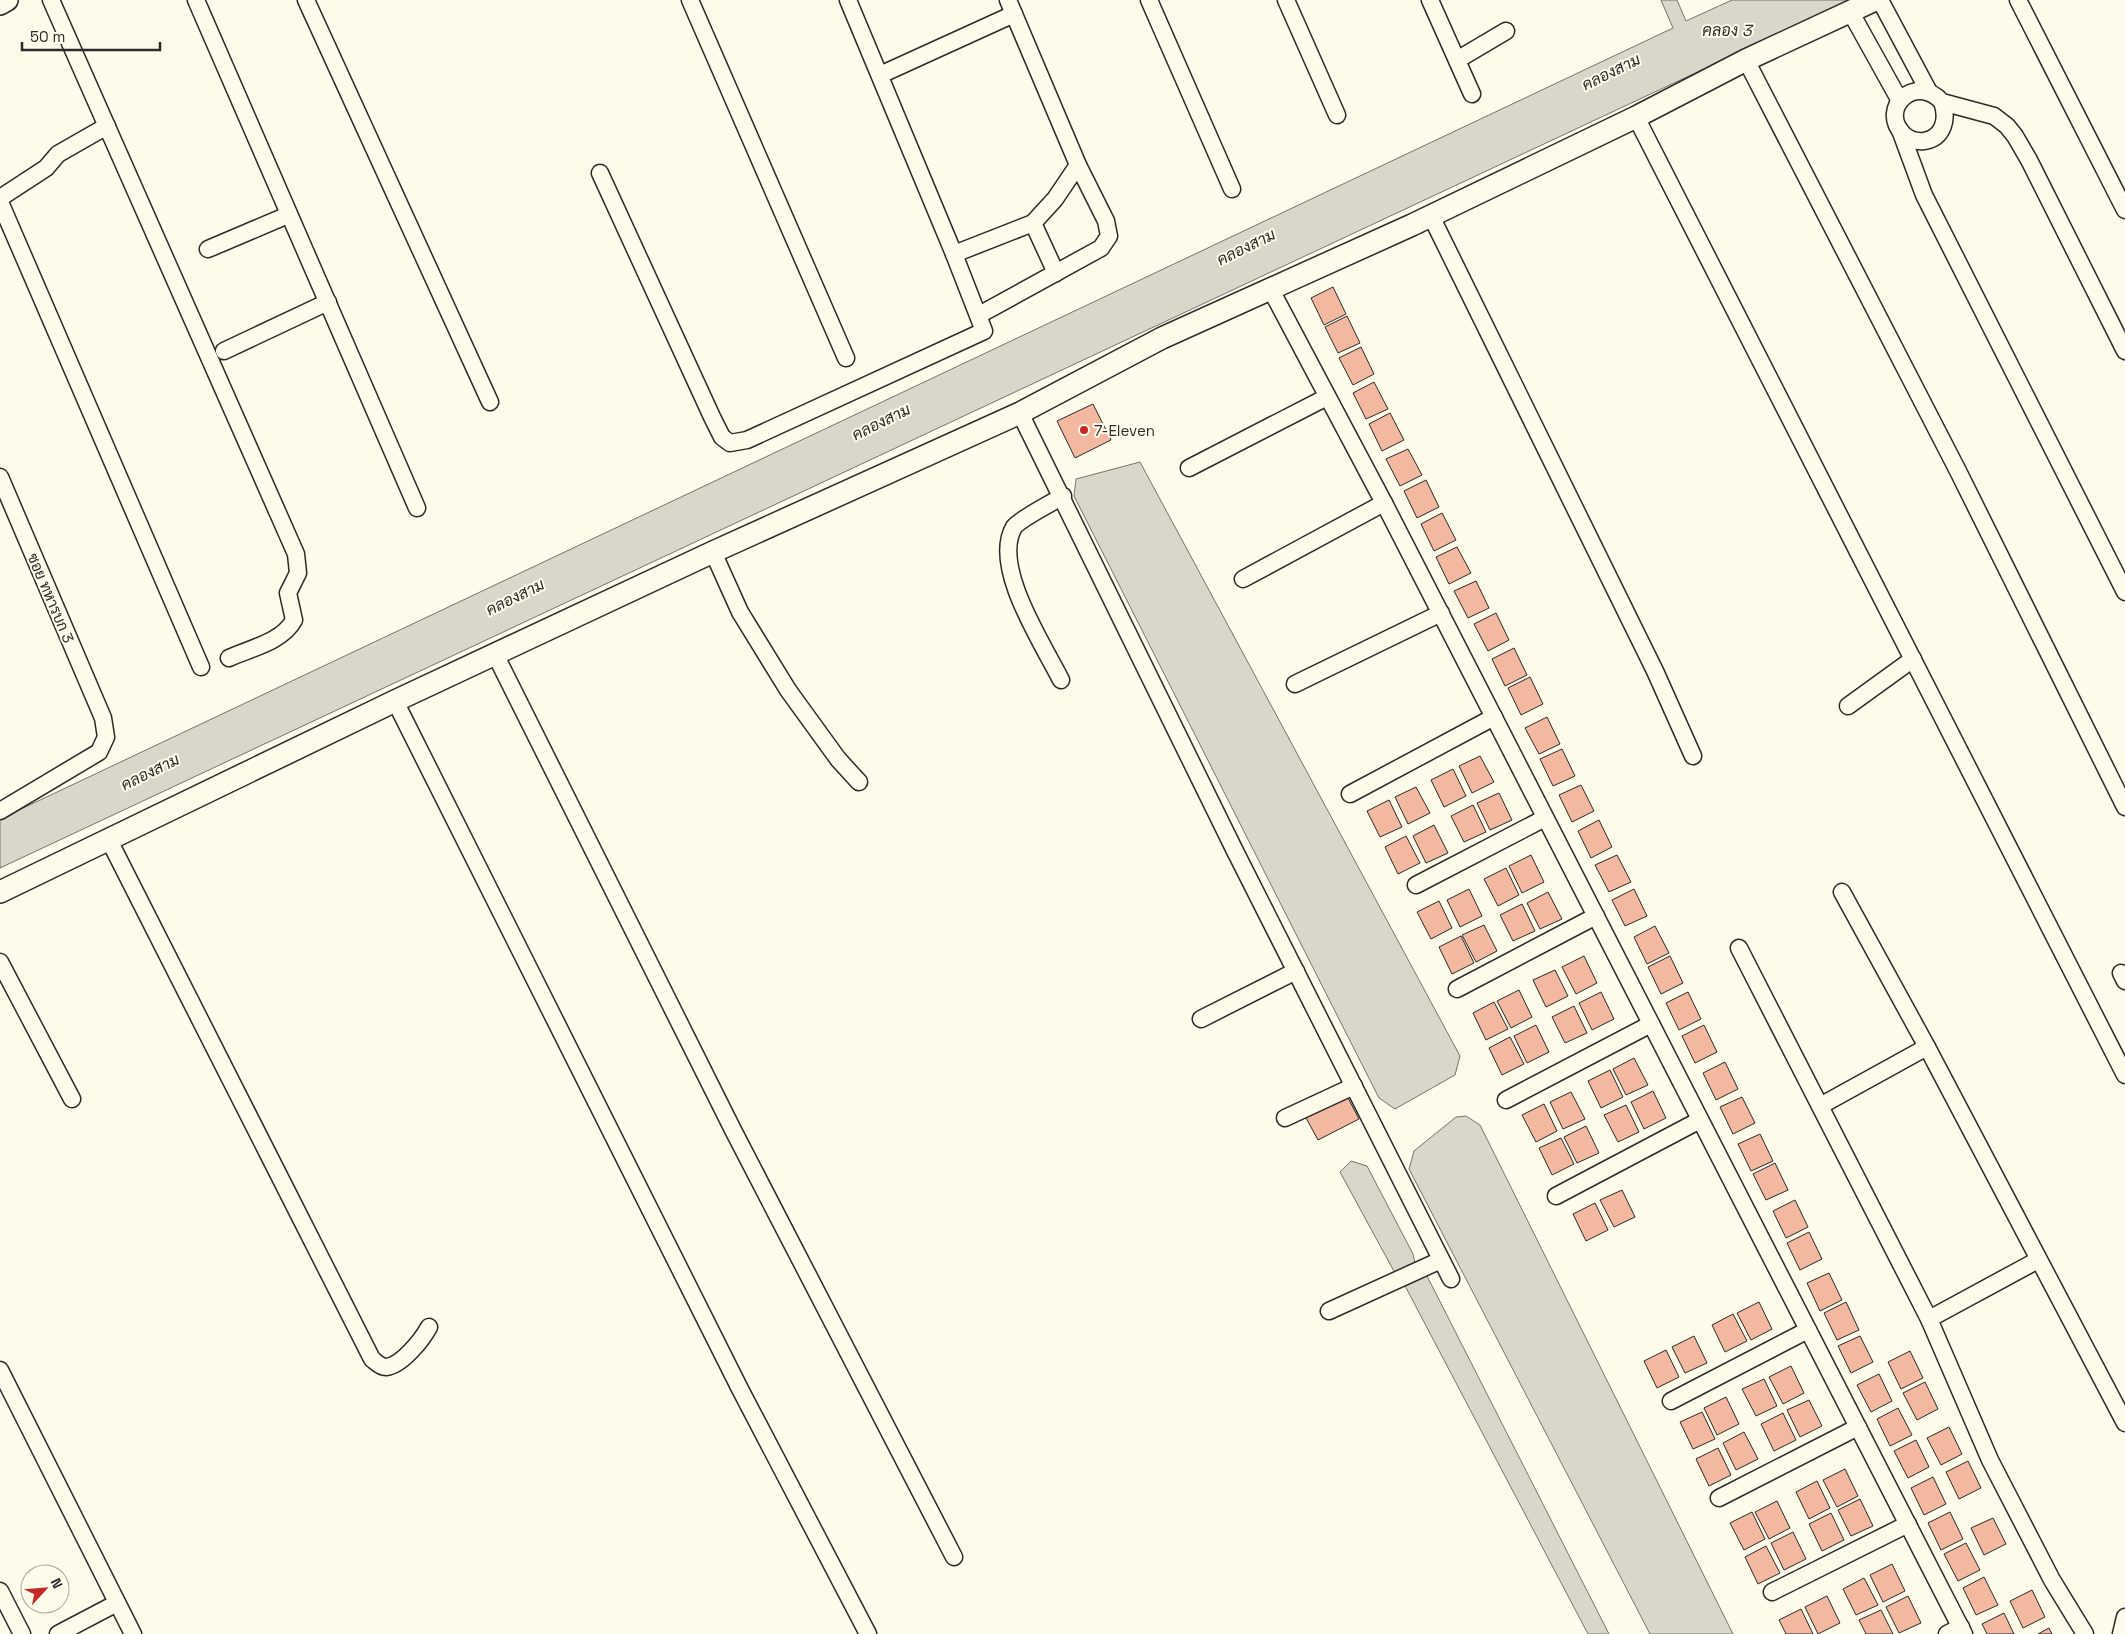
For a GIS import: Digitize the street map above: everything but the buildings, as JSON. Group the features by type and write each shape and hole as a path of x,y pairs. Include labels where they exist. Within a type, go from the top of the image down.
{"street":[{"path":"0,4 7,0"},
{"path":"51,0 296,554 298,573 288,593 294,620 290,627 282,635 229,658"},
{"path":"196,0 417,508"},
{"path":"306,0 490,402"},
{"path":"690,0 846,358"},
{"path":"600,173 712,417 722,437 730,443 747,440 984,331 954,254 848,0"},
{"path":"1149,0 1232,189"},
{"path":"1286,0 1337,115"},
{"path":"1430,0 1472,94"},
{"path":"0,892 495,654 713,552 1020,413 1162,338 1430,216 1636,117 1746,60 1875,0"},
{"path":"1880,0 1936,97 1946,119 1943,127 1931,139 1914,140 1900,130"},
{"path":"2018,0 2125,210"},
{"path":"880,75 1011,7 1078,165 1106,221 1109,236 1101,248 979,315"},
{"path":"1850,11 1900,101"},
{"path":"1457,60 1506,31"},
{"path":"1746,60 1958,471 2125,807"},
{"path":"2125,351 2029,160 2007,126 1994,116 1913,91 1900,101 1895,115 1924,195 2125,592"},
{"path":"1636,117 2125,1075"},
{"path":"0,198 46,168 58,154 107,126"},
{"path":"954,254 1032,223 1055,199 1078,165"},
{"path":"0,202 200,667"},
{"path":"208,249 288,215"},
{"path":"1430,216 1655,671 1693,756"},
{"path":"1032,223 1056,273"},
{"path":"1270,288 1441,613 1908,1524 1957,1632"},
{"path":"224,351 328,302"},
{"path":"1189,468 1327,397"},
{"path":"1020,413 1063,496 1234,849 1451,1279"},
{"name":"ซอย ทหารบก 3","path":"0,478 103,718 106,737 99,752 0,811"},
{"path":"1061,680 1015,591 1008,561 1009,540 1015,526 1063,496"},
{"path":"1243,579 1384,503"},
{"path":"713,552 740,612 788,690 838,760 859,782"},
{"path":"1295,684 1441,613"},
{"path":"495,654 734,1130 954,1557"},
{"path":"1848,706 1913,660"},
{"path":"395,701 740,1389 868,1634"},
{"path":"1350,794 1494,717"},
{"path":"1416,885 1545,818"},
{"path":"109,840 372,1359 381,1366 391,1365 414,1350 430,1327"},
{"path":"1842,892 1927,1047 2125,1423"},
{"path":"1457,989 1596,916"},
{"path":"1739,948 1929,1319 1990,1460 2052,1580 2086,1634"},
{"path":"0,962 72,1099"},
{"path":"1201,1019 1296,970"},
{"path":"1506,1100 1651,1024"},
{"path":"1820,1106 1927,1047"},
{"path":"1285,1118 1354,1086"},
{"path":"1556,1196 1700,1120"},
{"path":"1329,1311 1441,1260"},
{"path":"1929,1319 2038,1260"},
{"path":"1671,1402 1808,1330"},
{"path":"0,1370 133,1634"},
{"path":"1719,1498 1858,1427"},
{"path":"1772,1592 1908,1524"},
{"path":"0,1591 22,1634"},
{"path":"58,1634 117,1602"},
{"path":"2121,1634 2125,1616"}],"water":[{"name":"คลอง 3","path":"1661,0 1677,0 1686,21 1732,0 1851,0 0,868 0,819 1673,28"},
{"path":"1140,462 1460,1056 1455,1075 1395,1109 1379,1098 1074,496 1076,479"},
{"path":"1466,1116 1480,1125 1733,1634 1650,1634 1409,1169 1414,1151 1456,1117"},
{"path":"1351,1161 1367,1166 1413,1254 1415,1263 1396,1275 1340,1172"},
{"path":"1416,1273 1427,1276 1609,1634 1588,1634 1403,1282"}],"place":[{"name":"7-Eleven","path":"1084,430"}],"water label":[{"name":"คลองสาม","path":"1611,72"},
{"name":"คลองสาม","path":"1246,247"},
{"name":"คลองสาม","path":"881,422"},
{"name":"คลองสาม","path":"515,597"},
{"name":"คลองสาม","path":"150,772"}]}
